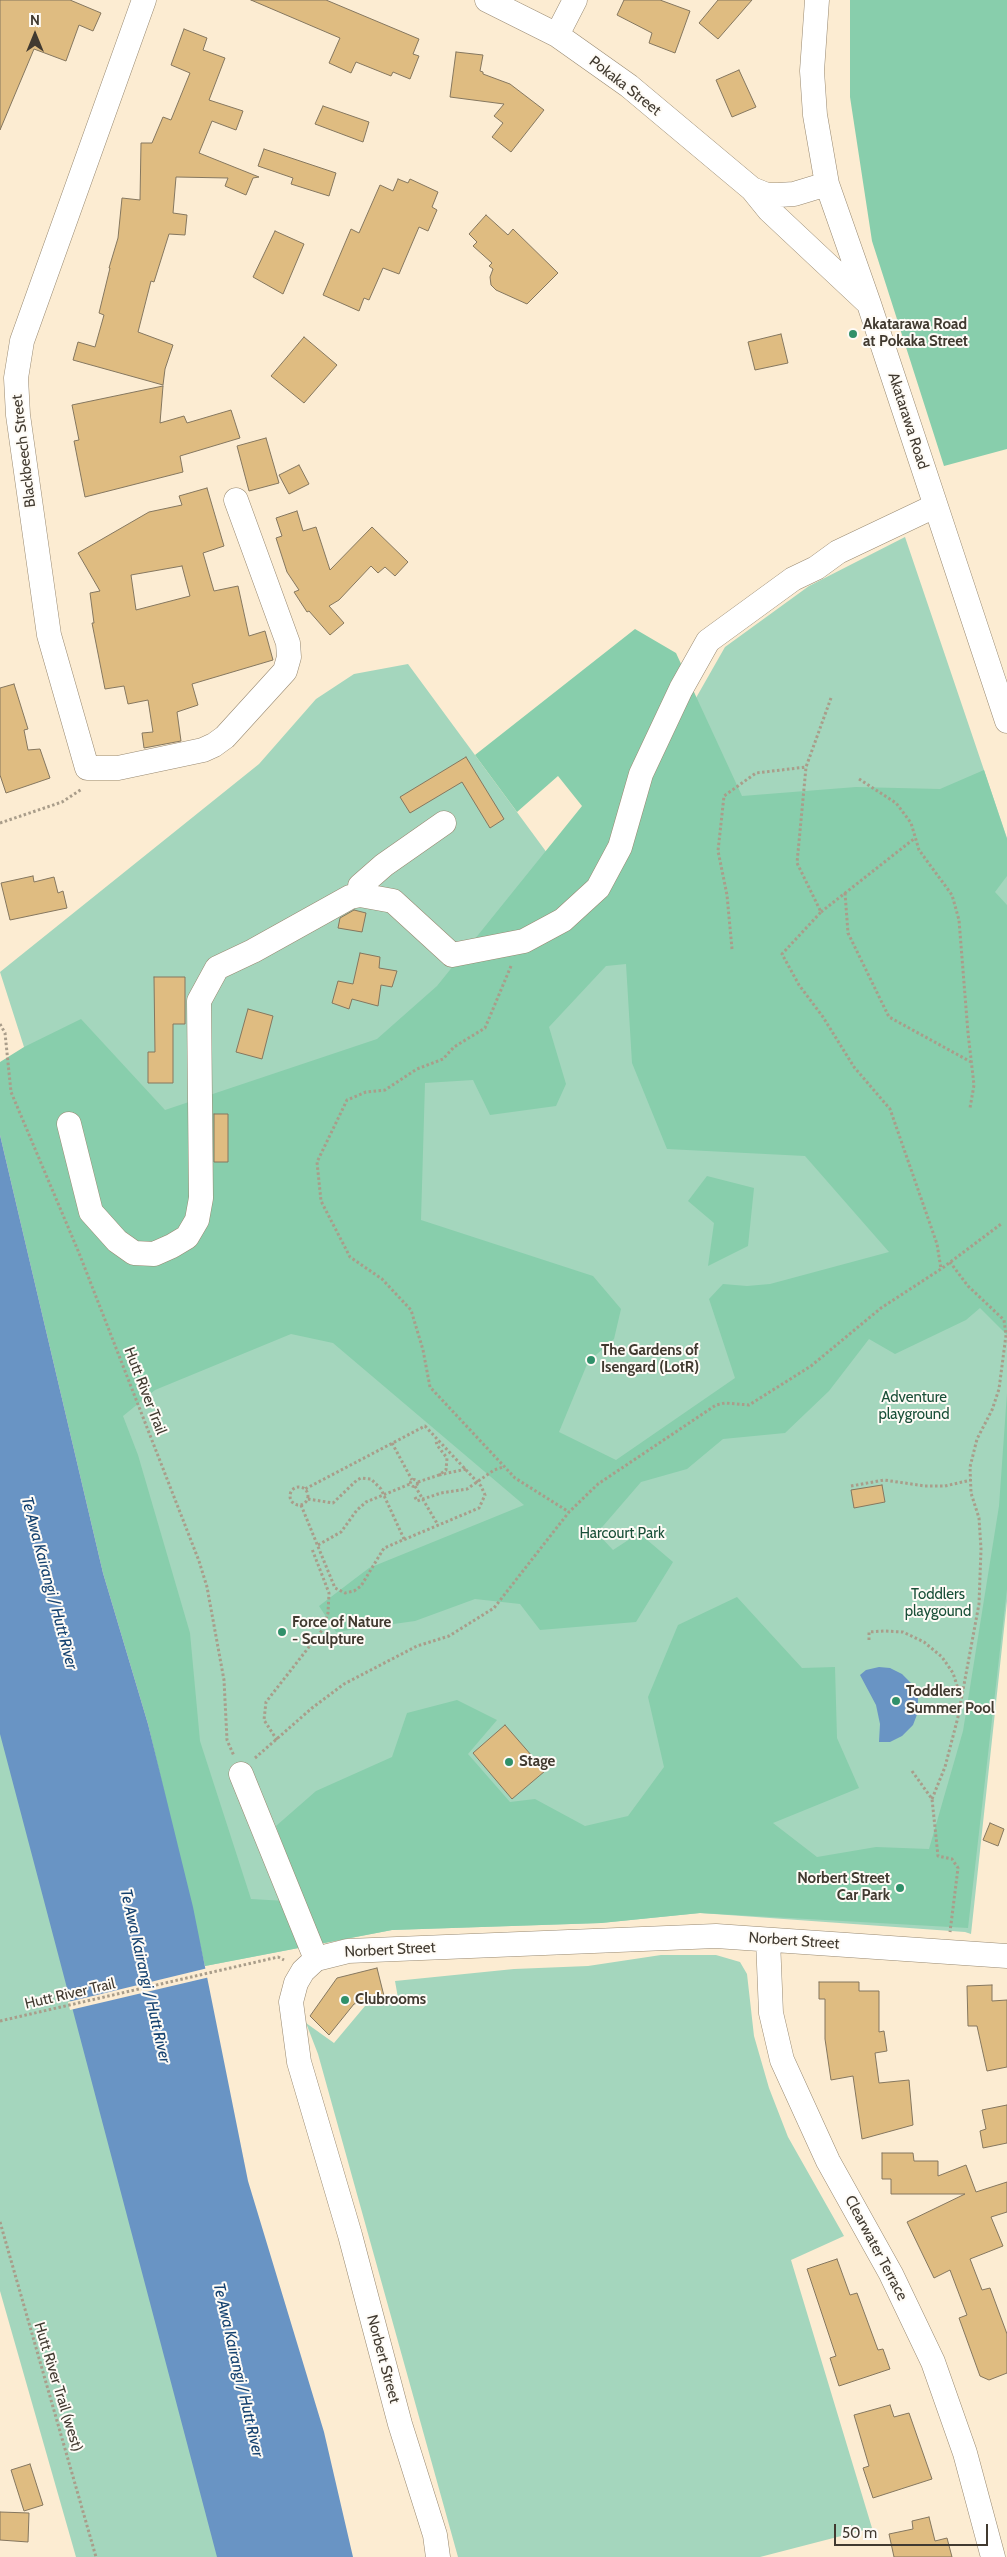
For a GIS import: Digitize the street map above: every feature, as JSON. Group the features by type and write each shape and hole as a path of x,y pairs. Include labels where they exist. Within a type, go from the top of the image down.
{"street":[{"name":"Blackbeech Street","path":"87,768 49,635 18,414 16,378 22,341 144,0"},
{"name":"Pokaka Street","path":"487,0 557,35 629,86 752,189 769,210 869,304"},
{"path":"557,35 575,0"},
{"name":"Akatarawa Road","path":"817,0 812,71 815,115 826,184 869,304 1007,722"},
{"name":"Pokaka Street","path":"752,189 767,195 794,194 826,184"},
{"path":"87,768 118,768 203,750 214,745 225,737 285,670 289,657 288,642 236,500"},
{"path":"69,1124 91,1212 117,1241 134,1253 154,1254 172,1246 187,1236 197,1220 201,1198 199,1001 217,968 253,951 350,897 360,895 393,901 452,955 524,940 563,920 598,888 620,847 641,774 681,689 708,642 794,579 816,568 838,552 935,506"},
{"path":"360,895 360,886 384,865 444,823"},
{"path":"241,1774 310,1965"},
{"name":"Norbert Street","path":"437,2546 400,2424 350,2235 299,2062 291,2002 296,1983 310,1965 348,1951 716,1936 1007,1956"},
{"name":"Clearwater Terrace","path":"768,1940 771,2014 782,2060 828,2161 891,2274 933,2362 965,2453 993,2557"}],"path":[{"path":"821,912 797,863 806,767 832,698"},
{"path":"732,949 727,895 718,851 724,796 756,773 806,767"},
{"path":"0,823 73,796 86,784 87,768"},
{"path":"859,779 896,803 911,823 919,850 952,895 959,920 974,1085 970,1108"},
{"path":"916,838 821,912 782,954 799,985 824,1017 854,1067 890,1109 937,1244 941,1269"},
{"path":"845,893 848,933 889,1018 971,1062"},
{"path":"524,940 501,986 485,1028 454,1046 443,1059 416,1069 386,1090 366,1092 347,1100 317,1162 321,1201 350,1257 382,1279 410,1310 423,1350 430,1387 515,1478 569,1512"},
{"name":"Hutt River Trail","path":"0,1024 6,1039 11,1092 79,1253 207,1587 224,1680 227,1740 241,1774"},
{"path":"241,1774 253,1760 312,1708 344,1684 417,1646 449,1636 494,1608 569,1512 598,1484 716,1405 725,1403 749,1405 811,1366 881,1308 941,1269 1000,1224"},
{"path":"947,1952 958,1868 952,1859 938,1856 932,1799 945,1767 979,1604 981,1549 979,1518 970,1493 970,1467 977,1439 992,1410 999,1389 1006,1335 1004,1320 968,1286 950,1262"},
{"path":"425,1426 436,1440 478,1482 485,1495 478,1508 384,1548 379,1553 361,1586 354,1591 345,1593 337,1591 302,1505 292,1502 290,1494 296,1488 305,1489 425,1426"},
{"path":"436,1440 437,1445 448,1461 446,1470 439,1475"},
{"path":"392,1443 412,1480 415,1479 423,1499 438,1525"},
{"path":"415,1497 417,1502 441,1492 467,1489 494,1470 503,1467"},
{"path":"318,1545 341,1532 360,1506 410,1484 416,1484 439,1475 466,1469"},
{"path":"308,1499 333,1503 356,1480 366,1477 378,1484 404,1539"},
{"path":"410,1484 412,1480"},
{"path":"851,1486 884,1480 924,1486 945,1486 970,1480"},
{"path":"305,1489 308,1499"},
{"path":"302,1505 308,1499"},
{"path":"277,1740 264,1720 266,1702 323,1629 328,1612 329,1593 312,1549"},
{"path":"319,1567 326,1565"},
{"path":"870,1640 869,1632 884,1631 902,1632 924,1642 942,1657 953,1673 960,1698"},
{"path":"912,1771 932,1799"},
{"name":"Hutt River Trail","path":"0,2022 262,1961"},
{"name":"Hutt River Trail (west)","path":"0,2222 96,2557"}],"green space":[{"path":"850,0 1007,0 1007,449 944,466 872,241 850,97"},
{"name":"Harcourt Park","path":"905,537 1007,838 1007,1601 971,1934 965,1932 700,1913 601,1923 392,1930 205,1966 24,1047 0,972 259,764 316,699 354,674 408,664 589,910 676,733 725,647 809,586"},
{"path":"635,629 676,653 742,796 856,787 940,789 984,770 1007,839 1007,876 995,892 1007,905 1007,1335 980,1308 966,1320 895,1354 869,1339 829,1391 785,1433 723,1439 687,1469 641,1482 597,1533 613,1550 639,1533 673,1562 636,1622 540,1630 520,1604 475,1599 415,1621 336,1632 319,1606 369,1568 524,1505 333,1343 291,1334 155,1390 123,1416 138,1455 190,1633 200,1741 251,1899 303,1902 276,1826 316,1791 392,1757 407,1713 457,1700 497,1720 468,1754 510,1802 535,1799 585,1826 628,1816 664,1767 648,1697 678,1625 737,1597 802,1668 835,1667 837,1738 859,1788 773,1823 817,1857 876,1847 929,1849 963,1731 999,1506 1007,1393 1007,1589 968,1928 700,1913 601,1923 392,1930 205,1966 148,1724 103,1573 0,1135 0,1062 24,1047 81,1019 165,1110 377,1039 437,986 582,806 558,776 517,812 475,755","holes":["626,964 632,1063 667,1149 805,1156 889,1252 770,1284 747,1286 723,1284 709,1299 735,1378 616,1460 559,1432 588,1362 614,1339 621,1309 593,1276 421,1220 425,1083 473,1080 490,1115 556,1106 566,1084 549,1027 606,966"]},
{"path":"707,1176 754,1188 748,1246 708,1266 714,1223 688,1201"},
{"path":"0,1645 224,2557 76,2557 0,2291"},
{"path":"661,1955 716,1955 740,1962 747,1974 754,2036 769,2088 788,2137 844,2236 791,2260 872,2528 760,2557 458,2557 318,2054 306,2023 334,2043 365,2006 398,1998 395,1981 514,1969 588,1966"}],"water":[{"name":"Te Awa Kairangi / Hutt River","path":"0,1135 103,1573 148,1724 193,1907 248,2181 324,2432 353,2557 217,2557 0,1734"},
{"name":"Toddlers Summer Pool","path":"879,1667 890,1668 902,1674 913,1685 918,1697 918,1712 913,1725 902,1736 890,1742 879,1742 880,1724 876,1705 860,1675 866,1670"}],"pier":[{"path":"208,1968 210,1977 70,2010 68,2002"}],"building":[{"path":"0,0 70,0 101,13 93,31 79,25 66,61 34,49 0,130"},
{"path":"251,0 326,0 419,39 413,54 419,56 410,79 393,72 391,76 356,62 351,73 329,63 340,38"},
{"path":"624,0 660,0 690,11 675,53 649,43 652,33 617,15"},
{"path":"718,0 752,0 718,39 699,23"},
{"path":"184,29 207,38 203,50 225,58 209,100 243,111 236,130 212,121 199,153 259,177 253,178 246,195 225,186 228,178 176,177 173,213 187,215 185,235 169,234 154,282 151,281 138,332 173,345 165,369 163,385 73,360 78,342 95,347 104,315 99,313 118,238 122,198 140,200 141,143 152,143 163,117 171,120 190,73 171,65"},
{"path":"456,52 483,55 480,71 483,74 510,84 544,110 511,152 492,137 503,123 494,116 504,104 450,97"},
{"path":"739,70 756,107 732,117 716,80"},
{"path":"323,106 369,122 363,142 315,124"},
{"path":"264,149 336,173 329,196 291,184 293,178 258,166"},
{"path":"398,179 408,183 410,179 438,192 432,207 437,210 428,231 419,227 399,274 383,268 369,300 364,298 359,311 323,295 351,229 359,233 380,185 393,191"},
{"path":"486,215 508,235 513,229 558,273 527,304 496,290 491,285 490,277 493,269 489,266 492,263 473,246 477,242 469,234"},
{"path":"275,231 304,244 283,294 253,277"},
{"path":"781,334 788,363 755,370 748,342"},
{"path":"304,337 337,365 304,403 271,376"},
{"path":"163,386 160,423 184,416 187,423 231,410 240,438 180,456 183,472 85,497 74,441 79,440 72,405"},
{"path":"266,438 279,483 249,491 237,446"},
{"path":"299,465 309,484 289,494 279,475"},
{"path":"207,488 224,546 203,553 214,591 238,586 249,636 265,631 273,660 192,684 198,705 177,712 181,741 144,748 142,733 153,732 148,700 128,704 124,686 105,689 92,623 94,623 90,593 100,591 78,553 149,512 182,505 179,496","holes":["182,566 190,596 136,610 131,575"]},
{"path":"297,511 303,531 316,527 330,570 372,527 408,562 395,576 385,567 378,573 371,566 339,600 329,606 344,623 330,635 309,611 307,612 294,592 299,590 287,572 276,538 282,536 276,518"},
{"path":"14,684 28,729 24,730 28,750 40,749 50,778 6,793 0,775 0,688"},
{"path":"466,757 504,819 490,828 462,782 410,813 400,797"},
{"path":"33,876 34,882 54,877 58,893 63,891 67,908 10,920 1,883"},
{"path":"354,910 366,913 362,932 338,928 340,918"},
{"path":"360,953 380,957 379,968 397,971 392,987 381,985 378,1006 352,999 349,1009 332,1003 338,981 353,984"},
{"path":"154,977 185,977 185,1024 173,1024 173,1083 148,1083 148,1052 155,1052"},
{"path":"248,1009 273,1016 262,1059 236,1052"},
{"path":"214,1114 228,1114 228,1162 214,1162"},
{"path":"882,1485 885,1502 854,1508 851,1490"},
{"name":"Stage","path":"505,1725 545,1771 512,1799 473,1753"},
{"path":"990,1823 1004,1829 998,1846 983,1840"},
{"name":"Clubrooms","path":"377,1968 384,1996 354,2004 329,2035 310,2016 337,1978"},
{"path":"819,1982 859,1982 859,1991 879,1991 879,2032 884,2031 887,2051 875,2053 879,2083 909,2080 913,2125 862,2139 853,2076 831,2080 825,2039 825,1999 819,1999"},
{"path":"992,1985 992,2001 1007,2000 1007,2067 987,2071 977,2026 968,2026 967,1986"},
{"path":"1007,2105 1007,2143 983,2148 980,2131 986,2129 982,2110"},
{"path":"882,2153 913,2153 914,2161 938,2161 938,2176 966,2165 976,2192 1007,2182 1007,2212 991,2217 1003,2246 970,2259 982,2290 990,2288 1007,2334 1007,2373 989,2380 980,2376 959,2318 967,2315 950,2270 934,2278 907,2222 965,2194 891,2194 891,2179 882,2179"},
{"path":"837,2259 850,2295 857,2293 878,2350 883,2349 890,2369 839,2386 830,2358 836,2356 807,2269"},
{"path":"890,2405 894,2417 909,2413 932,2479 873,2498 863,2468 869,2466 854,2415"},
{"path":"30,2464 43,2505 24,2511 11,2470"},
{"path":"0,2512 29,2513 28,2542 0,2540"},
{"path":"929,2517 935,2541 947,2538 952,2557 894,2557 889,2534 913,2529 912,2521"}],"place":[{"name":"Akatarawa Road at Pokaka Street","path":"853,334"},
{"name":"The Gardens of Isengard (LotR)","path":"591,1360"},
{"name":"Force of Nature - Sculpture","path":"282,1632"},
{"name":"Toddlers Summer Pool","path":"896,1701"},
{"name":"Stage","path":"509,1762"},
{"name":"Norbert Street Car Park","path":"900,1888"},
{"name":"Clubrooms","path":"345,2000"}],"park label":[{"name":"Adventure playground","path":"914,1406"},
{"name":"Toddlers playgound","path":"938,1604"}]}
